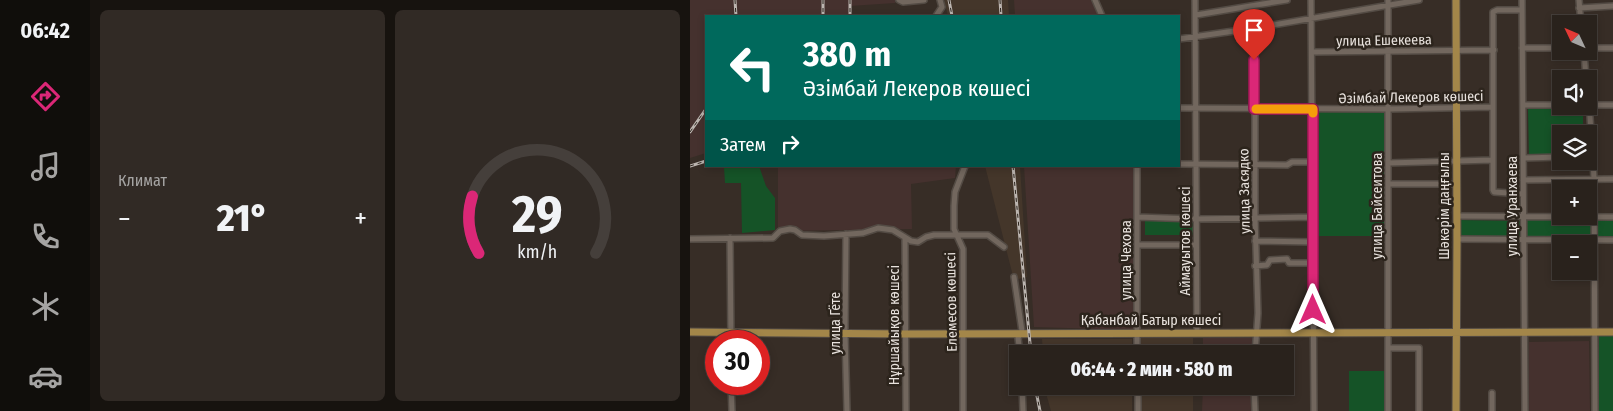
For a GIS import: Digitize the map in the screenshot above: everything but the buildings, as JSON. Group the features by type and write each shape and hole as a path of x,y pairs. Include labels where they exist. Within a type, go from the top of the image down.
{"main road":[{"name":"Шәкәрім даңғылы","path":"1456,0 1458,239 1456,411"},
{"name":"Қабанбай Батыр көшесі","path":"690,332 705,332"},
{"name":"Қабанбай Батыр көшесі","path":"770,332 963,334 1613,332"}],"street":[{"path":"899,0 903,2 922,0"},
{"path":"937,15 942,7 940,0"},
{"path":"1095,0 1102,15"},
{"name":"Аймауытов көшесі","path":"1195,0 1197,332"},
{"path":"1196,15 1255,3 1287,0"},
{"path":"1311,0 1313,52 1314,411"},
{"path":"1180,39 1255,28 1388,3 1419,0"},
{"name":"улица Уранхаева","path":"1522,0 1526,411"},
{"path":"1579,0 1580,15"},
{"name":"улица Байсеитова","path":"1388,3 1388,411"},
{"path":"1579,8 1613,6"},
{"path":"1522,10 1497,10 1493,12 1492,160 1494,192 1523,194"},
{"name":"улица Засядко","path":"1255,28 1255,266 1258,313 1255,345"},
{"path":"1522,48 1552,48"},
{"path":"1598,48 1613,48"},
{"name":"улица Ешекеева","path":"1313,52 1494,50"},
{"path":"1597,104 1613,105"},
{"path":"1523,105 1552,105"},
{"name":"Әзімбай Лекеров көшесі","path":"1180,108 1389,109 1493,107"},
{"path":"1524,158 1552,157"},
{"path":"1388,163 1492,160"},
{"path":"1180,164 1287,165 1292,162 1312,162"},
{"name":"Елемесов көшесі","path":"963,411 963,249 954,229 955,192 965,167"},
{"name":"улица Чехова","path":"1137,167 1137,345"},
{"path":"1593,170 1594,178"},
{"path":"1523,180 1613,179"},
{"path":"1388,184 1457,184"},
{"path":"1457,216 1552,216"},
{"path":"1597,216 1613,217"},
{"path":"1137,217 1196,219 1313,217"},
{"path":"690,239 773,238 780,231 790,229 802,235 846,234 878,228 893,230 905,238 918,242 934,235 988,235 1004,247"},
{"name":"улица Гёте","path":"846,234 845,333 847,411"},
{"path":"730,238 731,330"},
{"name":"Нұршайықов көшесі","path":"905,238 906,411"},
{"path":"1458,239 1552,240"},
{"path":"1597,240 1613,240"},
{"path":"1255,241 1313,242"},
{"path":"1138,245 1196,245"},
{"path":"1255,266 1268,265 1270,260 1286,259 1289,263 1313,263"},
{"path":"1014,277 1021,333 1018,338 1019,345"},
{"path":"1594,280 1595,411"},
{"path":"1389,348 1419,348 1419,411"},
{"path":"1492,393 1492,411"},
{"path":"731,395 732,411"},
{"path":"1022,395 1023,411"},
{"path":"1138,395 1138,411"},
{"path":"1254,395 1255,411"}],"shaded area":[{"path":"690,0 895,0 895,3 850,6 850,15 705,15 705,153 690,158"},
{"path":"944,0 1008,0 1009,15 948,15"},
{"path":"1014,0 1091,0 1098,15 1015,15"},
{"path":"778,167 956,167 955,178 911,184 912,229 778,231"},
{"path":"985,167 1020,167 1027,277 1014,280"},
{"path":"1024,167 1134,167 1133,330 1034,327"},
{"path":"1139,338 1193,338 1193,345 1139,345"},
{"path":"1203,338 1252,338 1252,345 1203,345"},
{"path":"1042,339 1132,339 1132,345 1042,345"},
{"path":"1589,341 1590,411 1529,411 1529,342"},
{"path":"1047,395 1132,395 1132,411 1051,411"},
{"path":"1139,395 1193,395 1193,411 1139,411"},
{"path":"1203,395 1251,395 1251,411 1202,411"}],"green space":[{"path":"1552,108 1552,115 1583,115 1583,125 1552,125 1552,156 1529,157 1528,109"},
{"path":"1317,109 1386,109 1385,236 1317,236"},
{"path":"724,167 759,167 766,186 775,198 775,230 742,233 741,183 725,183"},
{"path":"1597,219 1613,219 1613,236 1597,236"},
{"path":"1145,220 1193,221 1193,235 1145,235"},
{"path":"1459,220 1522,221 1522,236 1459,236"},
{"path":"1525,220 1552,220 1552,225 1592,225 1592,235 1525,237"},
{"path":"1599,336 1613,336 1613,411 1599,411"},
{"path":"1349,371 1385,371 1385,411 1349,411"}],"railway":[{"path":"735,0 736,15"},
{"path":"823,0 823,15"},
{"path":"850,0 850,15"},
{"path":"949,0 952,15"},
{"path":"1000,0 1001,15"},
{"path":"690,132 705,110"},
{"path":"690,166 705,161"},
{"path":"1013,167 1030,345"},
{"path":"1037,395 1040,411"}],"slow traffic":[{"path":"1256,109 1313,109 1313,113"}],"route":[{"path":"1254,60 1254,109 1313,109 1313,310"}]}
